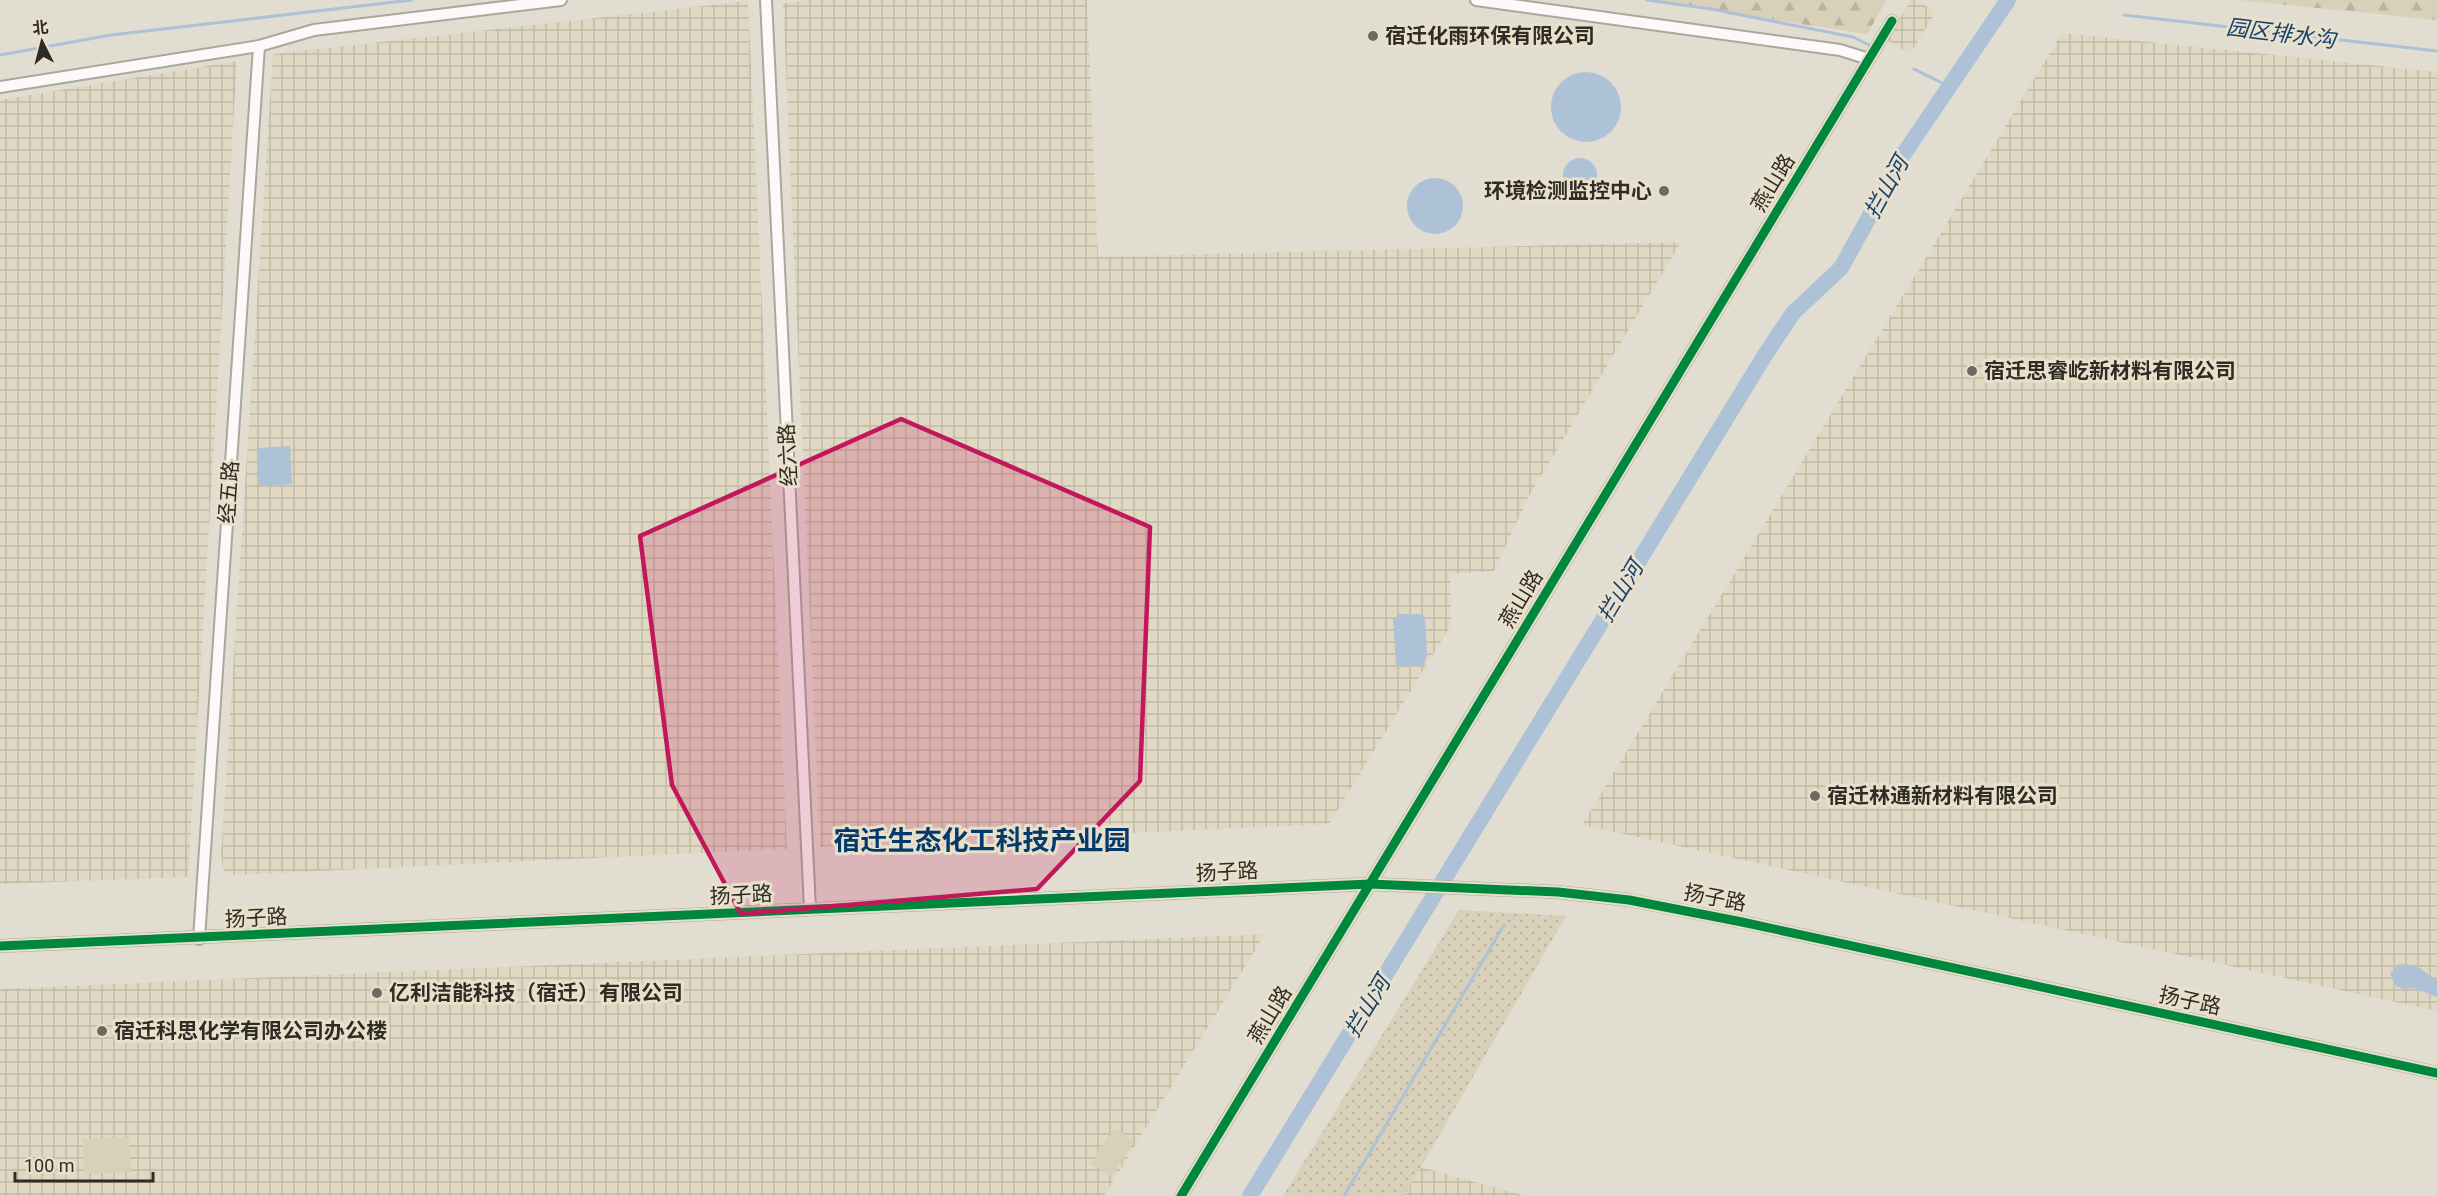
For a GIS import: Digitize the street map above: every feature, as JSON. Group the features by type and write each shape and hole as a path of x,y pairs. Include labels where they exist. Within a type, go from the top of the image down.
{"street":[{"path":"0,87 259,46 314,30 561,0"},
{"name":"经六路","path":"766,0 810,909"},
{"path":"1476,0 1840,50 1873,52"},
{"name":"燕山路","path":"1181,1196 1892,21"},
{"name":"经五路","path":"199,939 259,46"},
{"name":"扬子路","path":"0,946 199,939 1370,884 1558,892 1629,900 1742,921 2437,1073"}],"highlighted area":[{"path":"901,419 1150,527 1140,781 1037,889 741,914 672,785 640,536"}],"shaded area":[{"path":"810,0 1087,0 1098,257 1681,242 1528,498 1494,571 1450,574 1451,625 1329,824 820,847 783,3"},
{"path":"1911,0 1916,0 1936,12 1910,54 1886,40"},
{"path":"748,1 787,849 232,875 226,872 221,855 273,54"},
{"path":"2062,33 2437,72 2437,1011 1582,825"},
{"path":"237,61 188,877 0,884 0,100"},
{"path":"1265,934 1104,1196 0,1196 0,989"},
{"path":"1420,1167 1526,1196 1404,1196"}],"green space":[{"path":"1643,0 1887,0 1867,34"},
{"path":"2239,0 2437,0 2437,20"},
{"path":"1459,910 1566,916 1404,1196 1283,1196"},
{"path":"1114,1128 1134,1141 1111,1177 1091,1164"},
{"path":"129,1137 131,1172 84,1174 82,1139"}],"water":[{"path":"1586,72 1599,75 1611,82 1618,94 1621,107 1618,120 1611,132 1599,139 1586,142 1573,139 1561,132 1554,120 1551,107 1554,94 1561,82 1573,75"},
{"path":"1580,158 1592,163 1597,175 1592,187 1580,192 1568,187 1563,175 1568,163"},
{"path":"1429,178 1441,178 1455,186 1463,200 1461,217 1455,226 1441,234 1429,234 1412,222 1407,212 1407,200 1419,183"},
{"path":"290,446 292,484 259,486 257,448"},
{"path":"1400,614 1419,614 1425,617 1427,655 1424,665 1401,667 1396,664 1393,619"},
{"path":"2399,964 2415,965 2437,980 2437,997 2414,988 2404,989 2396,986 2390,974"}],"waterway":[{"path":"0,55 111,35 412,0"},
{"path":"1647,0 1711,9 1853,37 1873,47"},
{"name":"拦山河","path":"1250,1196 1765,355 1793,313 1841,268 1905,152 2008,0"},
{"name":"园区排水沟","path":"2124,15 2437,51"},
{"path":"1914,69 1948,86"},
{"path":"1344,1196 1504,925"}],"cycle path":[{"path":"1181,1196 1892,21"},
{"path":"0,946 1370,884 1558,892 1629,900 1742,922 2437,1073"}],"place":[{"name":"宿迁化雨环保有限公司","path":"1373,36"},
{"name":"环境检测监控中心","path":"1664,191"},
{"name":"宿迁思睿屹新材料有限公司","path":"1972,371"},
{"name":"宿迁林通新材料有限公司","path":"1815,796"},
{"name":"亿利洁能科技（宿迁）有限公司","path":"377,993"},
{"name":"宿迁科思化学有限公司办公楼","path":"102,1031"}],"district":[{"name":"宿迁生态化工科技产业园","path":"982,841"}]}
